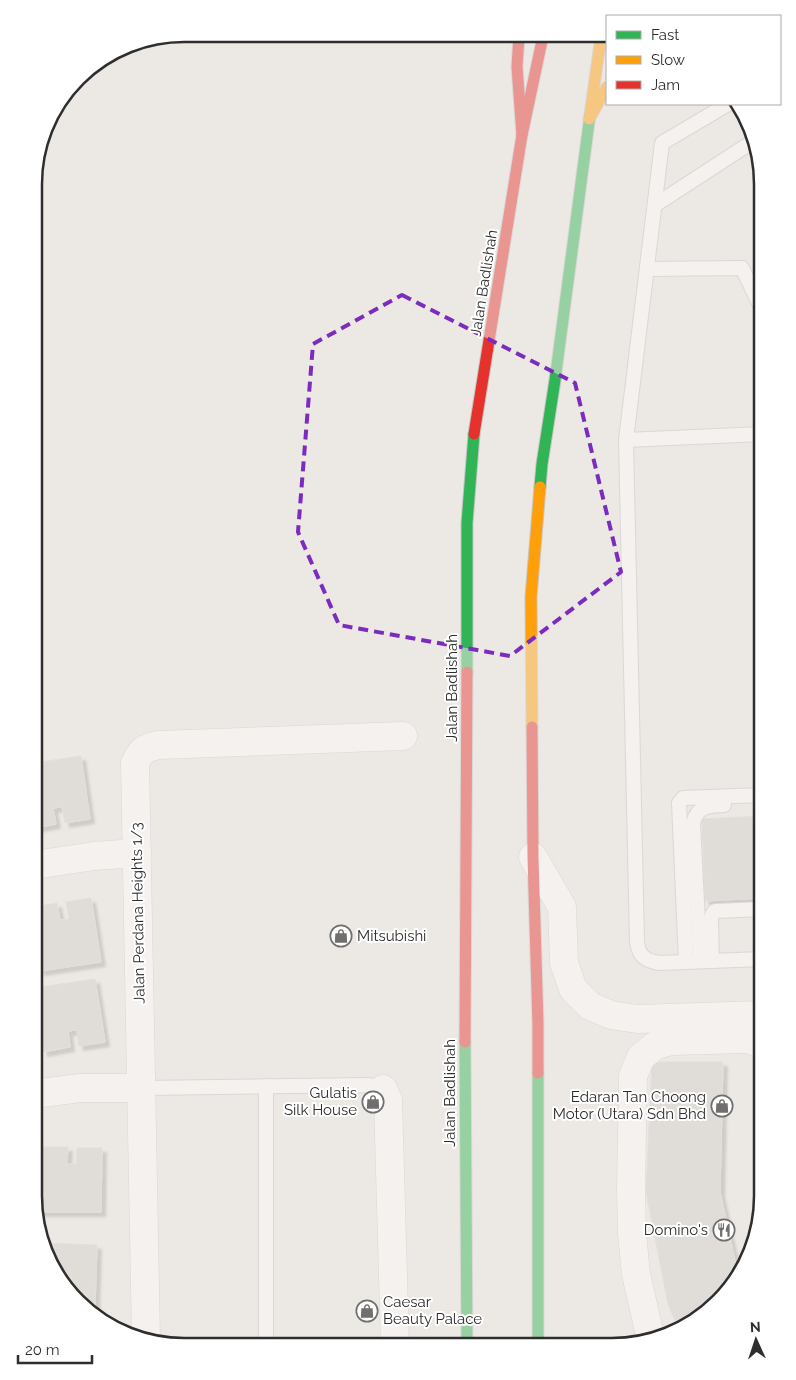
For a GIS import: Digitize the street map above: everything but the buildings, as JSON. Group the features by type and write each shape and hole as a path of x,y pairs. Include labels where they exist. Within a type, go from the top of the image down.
{"main road":[{"path":"519,42 517,67 522,135"},
{"name":"Jalan Badlishah","path":"467,1338 465,1025 467,524 473,442 522,135 542,42"},
{"path":"538,1338 538,1026 533,857 530,598 542,464 600,42"},
{"path":"589,119 606,89"}],"street":[{"name":"Jalan Perdana Heights 1/3","path":"146,1332 137,853 136,763 139,754 146,748 158,745 403,736"},
{"path":"43,864 94,856 137,853"},
{"path":"533,857 562,907 564,963 573,989 590,1006 611,1015 638,1019 669,1030 753,1041"},
{"path":"649,1333 638,1282 632,1234 633,1076 641,1057 656,1045 669,1030 753,1016"},
{"path":"43,1093 80,1088 142,1088"},
{"path":"382,1089 388,1100 395,1338"}],"lane":[{"path":"726,105 662,143 626,440 637,942 638,950 650,962 753,958"},
{"path":"655,205 748,145"},
{"path":"647,268 742,268 754,292"},
{"path":"626,440 754,434"},
{"path":"699,961 679,803 683,798 753,795"},
{"path":"699,961 694,817 698,811 709,806 753,804"},
{"path":"699,961 712,915 716,911 753,910"},
{"path":"142,1088 369,1085 382,1089"},
{"path":"266,1086 266,1338"}],"highlighted area":[{"path":"402,295 575,383 621,572 510,656 339,625 298,532 313,344"}],"traffic: fast":[{"path":"540,487 590,115"},
{"path":"467,672 467,523 474,434"},
{"path":"465,1042 467,1338"},
{"path":"538,1073 538,1338"}],"traffic: slow":[{"path":"590,115 600,42"},
{"path":"589,119 606,89"},
{"path":"532,727 531,597 540,487"}],"traffic: jam":[{"path":"519,42 517,67 522,135"},
{"path":"474,434 522,135 542,42"},
{"path":"465,1042 467,672"},
{"path":"532,727 538,1073"}],"place":[{"name":"Mitsubishi","path":"341,936"},
{"name":"Gulatis Silk House","path":"373,1102"},
{"name":"Edaran Tan Choong Motor (Utara) Sdn Bhd","path":"722,1106"},
{"name":"Domino's","path":"724,1230"},
{"name":"Caesar Beauty Palace","path":"367,1311"}]}
